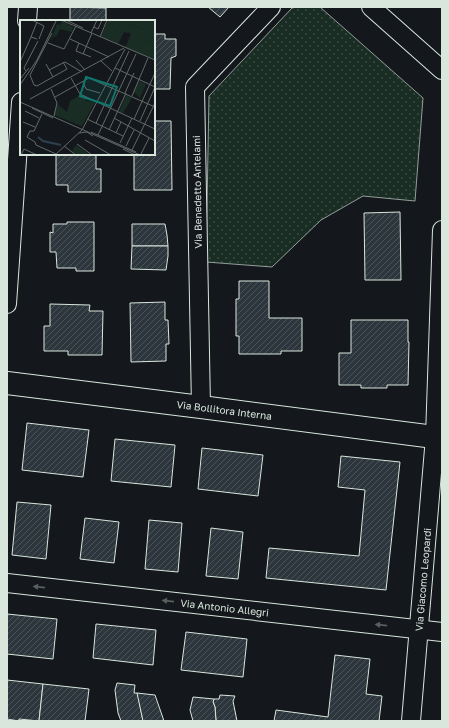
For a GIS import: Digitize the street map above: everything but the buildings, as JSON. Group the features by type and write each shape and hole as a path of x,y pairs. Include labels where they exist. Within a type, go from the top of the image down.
{"street":[{"path":"27,20 28,7"},
{"name":"Via Benedetto Antelami","path":"201,407 195,87 271,7"},
{"path":"371,7 442,70"},
{"path":"7,304 20,116"},
{"name":"Via Giacomo Leopardi","path":"411,721 438,438 442,230"},
{"name":"Via Bollitora Interna","path":"7,383 438,438"},
{"name":"Via Antonio Allegri","path":"7,583 442,632"}],"green space":[{"path":"320,7 423,98 415,201 363,196 321,220 272,267 206,262 209,96 292,8"}]}
